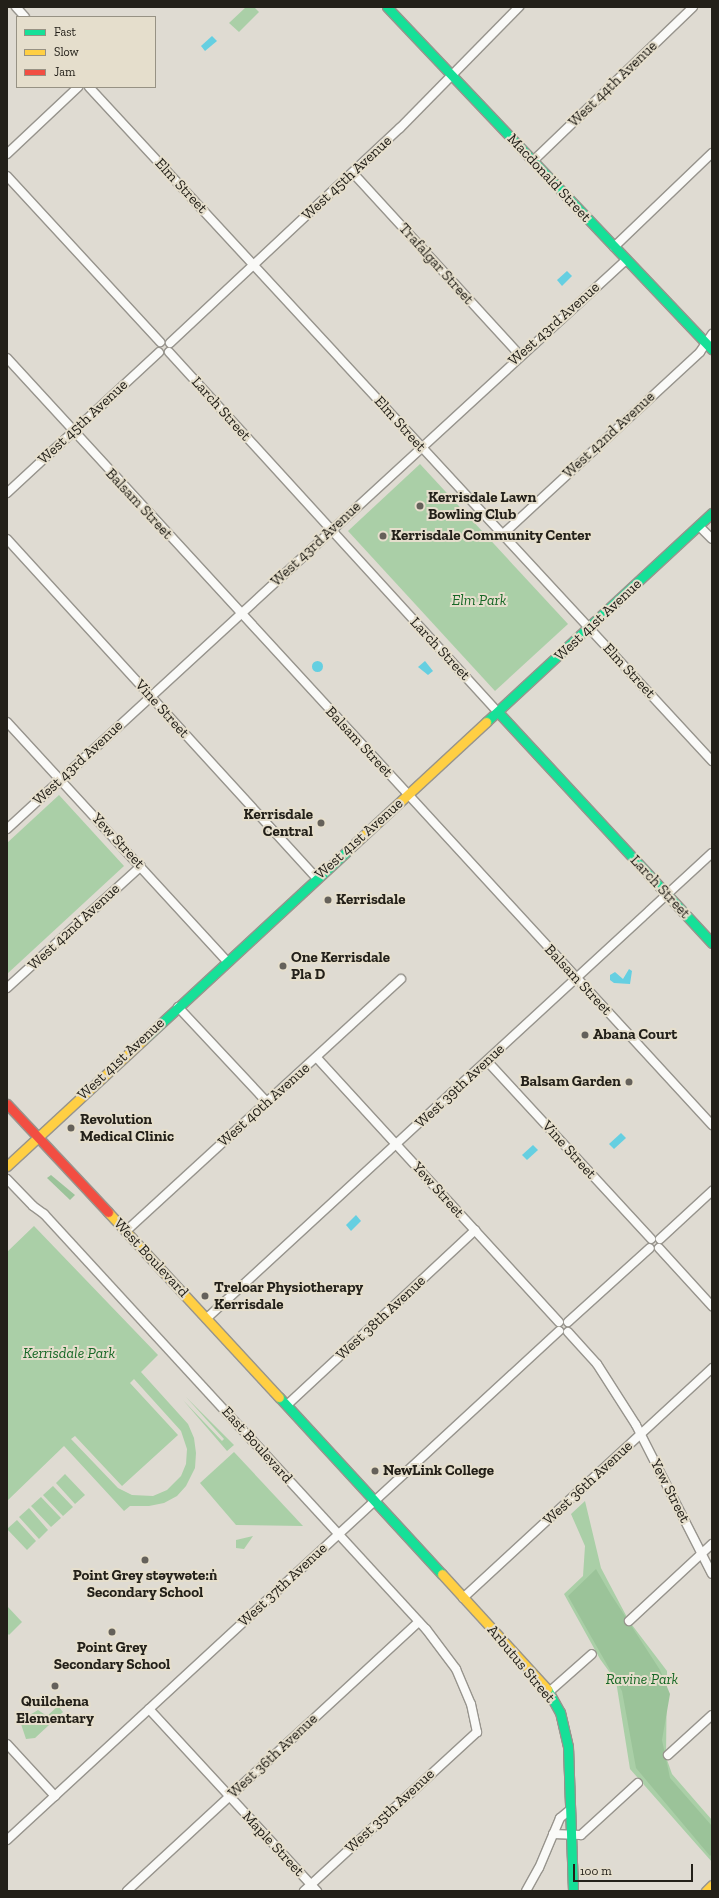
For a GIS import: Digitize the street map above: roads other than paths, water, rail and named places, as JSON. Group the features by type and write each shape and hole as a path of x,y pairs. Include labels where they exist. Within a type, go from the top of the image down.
{"main road":[{"name":"Macdonald Street","path":"387,7 709,346"},
{"name":"West 41st Avenue","path":"7,1166 317,878 590,628 712,513"},
{"name":"Larch Street","path":"498,712 712,943"},
{"name":"West Boulevard","path":"7,1104 208,1318 376,1501"},
{"name":"Arbutus Street","path":"376,1501 549,1692 560,1712 566,1730 571,1809 573,1891"},
{"path":"706,1891 712,1886"}],"street":[{"path":"16,7 24,16"},
{"name":"West 45th Avenue","path":"170,343 353,173 446,83 452,75 519,7"},
{"name":"West 44th Avenue","path":"533,161 694,7"},
{"path":"7,154 77,88"},
{"name":"Elm Street","path":"90,88 255,264 421,447 712,761"},
{"path":"614,247 712,154"},
{"name":"Trafalgar Street","path":"353,173 520,356"},
{"path":"7,176 160,342 170,343 169,352 164,354 159,352 157,347 160,342"},
{"name":"West 43rd Avenue","path":"7,829 240,613 626,260"},
{"name":"West 42nd Avenue","path":"503,534 701,351 709,346 712,334"},
{"name":"West 45th Avenue","path":"7,493 159,352"},
{"name":"Larch Street","path":"169,352 498,712"},
{"name":"Balsam Street","path":"7,358 712,1125"},
{"path":"699,526 712,539"},
{"name":"Vine Street","path":"7,539 317,878"},
{"name":"Yew Street","path":"7,722 228,961"},
{"name":"West 39th Avenue","path":"208,1318 712,853"},
{"name":"West 42nd Avenue","path":"7,988 141,866"},
{"name":"West 40th Avenue","path":"126,1231 317,1058 401,979"},
{"path":"178,1007 267,1102"},
{"name":"Yew Street","path":"317,1058 475,1230 559,1326"},
{"name":"Vine Street","path":"487,1060 651,1239"},
{"name":"East Boulevard","path":"7,1179 33,1206 44,1214 419,1622 456,1669 470,1704 477,1732"},
{"path":"568,1332 568,1322 650,1248 651,1239 660,1239 712,1191"},
{"name":"West 38th Avenue","path":"287,1405 475,1230"},
{"path":"660,1239 660,1248 712,1306"},
{"path":"650,1248 660,1248"},
{"path":"568,1322 564,1320 559,1326 568,1332"},
{"name":"West 37th Avenue","path":"7,1840 338,1534 376,1501 559,1326"},
{"name":"Yew Street","path":"568,1332 597,1364 640,1434 712,1574"},
{"name":"West 36th Avenue","path":"463,1598 712,1368"},
{"path":"629,1622 712,1544"},
{"name":"West 36th Avenue","path":"127,1891 419,1622"},
{"path":"549,1692 592,1654"},
{"name":"Maple Street","path":"149,1709 317,1891"},
{"path":"668,1756 712,1715"},
{"name":"West 35th Avenue","path":"304,1891 477,1732"},
{"path":"7,1744 55,1796"},
{"path":"554,1834 581,1835 638,1782"},
{"path":"526,1891 554,1834 560,1818 571,1809"}],"water":[{"path":"212,36 217,41 205,51 201,46"},
{"path":"567,271 572,276 562,286 557,280"},
{"path":"317,660 321,662 323,666 321,670 317,672 313,670 311,666 313,662"},
{"path":"425,661 433,671 428,675 418,667"},
{"path":"629,969 632,971 630,984 614,983 610,980 610,975 615,972 623,979"},
{"path":"621,1133 626,1138 614,1149 609,1144"},
{"path":"533,1145 538,1150 527,1160 522,1155"},
{"path":"356,1215 361,1221 351,1231 346,1225"}],"place":[{"name":"Kerrisdale Lawn Bowling Club","path":"420,506"},
{"name":"Kerrisdale Community Center","path":"383,536"},
{"name":"Kerrisdale Central","path":"321,823"},
{"name":"Kerrisdale","path":"328,900"},
{"name":"One Kerrisdale Pla D","path":"283,966"},
{"name":"Abana Court","path":"585,1035"},
{"name":"Balsam Garden","path":"629,1082"},
{"name":"Revolution Medical Clinic","path":"71,1128"},
{"name":"Treloar Physiotherapy Kerrisdale","path":"205,1296"},
{"name":"NewLink College","path":"375,1471"},
{"name":"Point Grey stəywəte:n̓ Secondary School","path":"145,1560"},
{"name":"Point Grey Secondary School","path":"112,1632"},
{"name":"Quilchena Elementary","path":"55,1686"}],"park label":[{"name":"Elm Park","path":"479,601"},
{"name":"Kerrisdale Park","path":"69,1354"},
{"name":"Ravine Park","path":"642,1680"}]}
